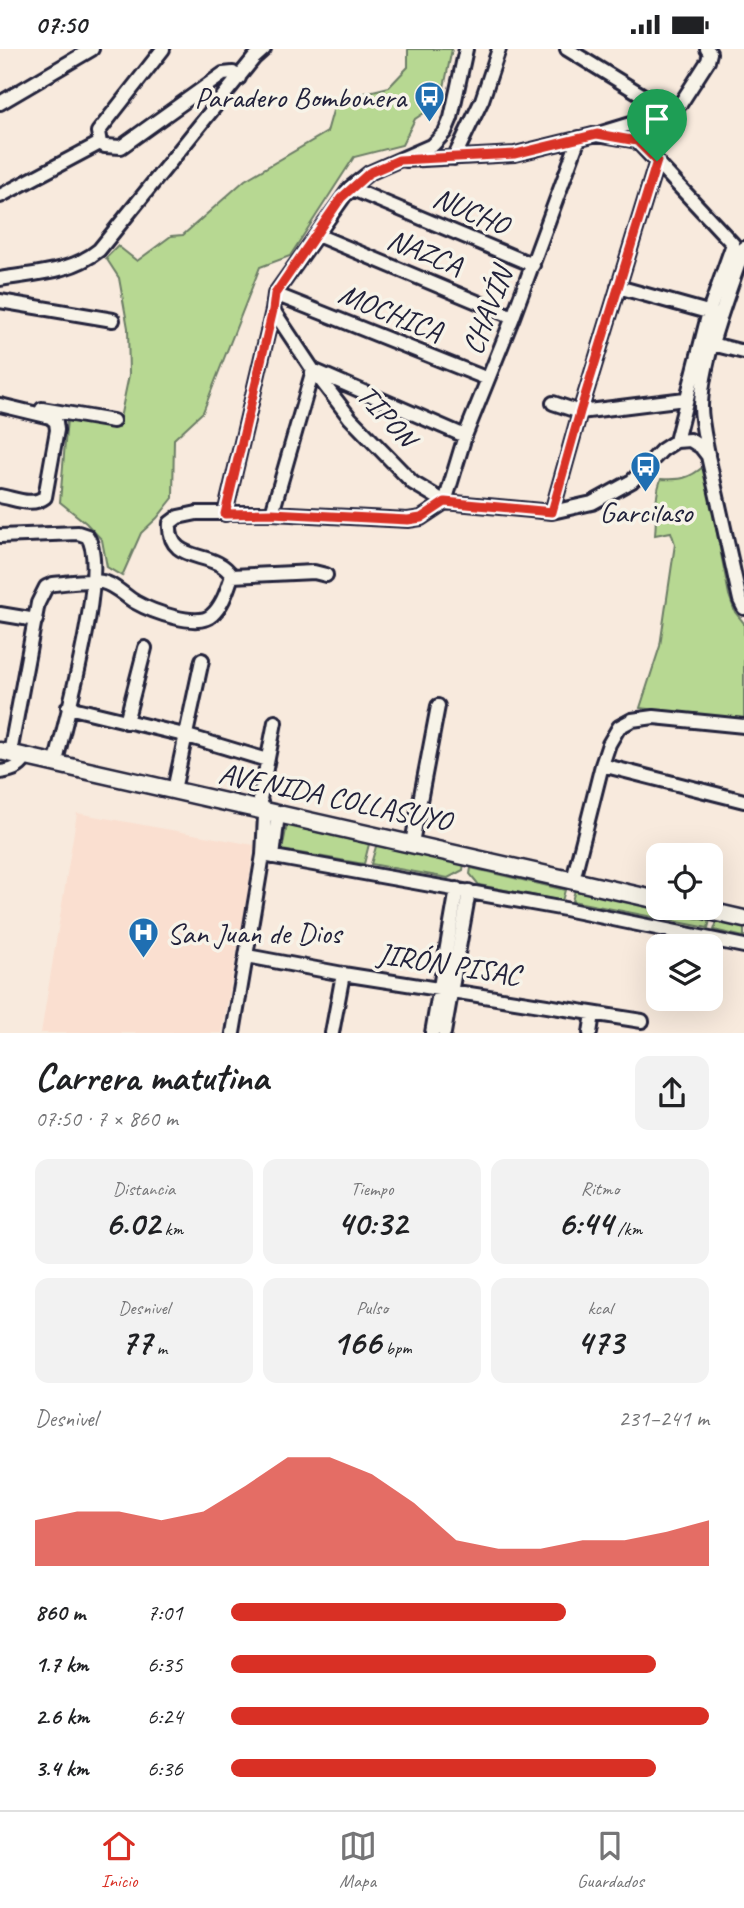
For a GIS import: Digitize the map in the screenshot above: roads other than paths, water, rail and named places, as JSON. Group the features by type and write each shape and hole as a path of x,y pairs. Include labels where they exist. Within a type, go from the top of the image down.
{"main road":[{"name":"AVENIDA COLLASUYO","path":"5,752 646,896"},
{"path":"723,914 744,919"}],"street":[{"path":"0,103 92,49"},
{"path":"163,49 98,132 100,143 121,147 217,77 231,72 237,73 239,78"},
{"path":"0,279 56,271 92,257 264,49"},
{"path":"225,514 275,294 350,188 369,173 433,145 445,132 451,118 466,49"},
{"path":"454,158 482,100 499,49"},
{"path":"567,49 670,112"},
{"path":"399,160 515,154 597,134 670,112 681,103 708,61 709,50"},
{"path":"597,134 637,141 740,246 685,399 676,441 690,440 708,456"},
{"name":"CHAVÍN","path":"445,502 465,436 533,265 579,138"},
{"path":"0,196 100,143"},
{"path":"552,512 657,161"},
{"name":"NUCHO","path":"350,188 533,265"},
{"name":"NAZCA","path":"317,235 513,317"},
{"path":"618,287 715,314"},
{"name":"MOCHICA","path":"275,294 488,379"},
{"path":"0,301 113,320"},
{"name":"TIPON","path":"273,310 313,370 350,418 413,483 445,502 552,512 592,503 632,481 662,450 676,441"},
{"path":"707,342 744,352"},
{"path":"707,342 701,407 708,456 744,608"},
{"path":"272,513 313,370 465,436"},
{"path":"553,403 580,412 685,399"},
{"path":"0,403 50,417 56,422 57,430 46,496 39,502 0,496"},
{"path":"0,403 113,421"},
{"path":"232,576 219,563 186,553 175,545 170,538 170,523 178,517 197,513 272,513 408,520 421,518 445,502"},
{"path":"0,535 68,532 87,536 94,552 94,582 57,762"},
{"path":"232,576 314,572 326,575"},
{"path":"5,752 38,603 46,587 53,584 107,583 137,603 172,617 204,621 223,601 232,576"},
{"path":"0,614 36,620"},
{"path":"126,722 145,648"},
{"path":"174,790 202,660"},
{"path":"412,843 438,706"},
{"path":"68,707 184,735 267,760"},
{"path":"573,880 602,765 609,744 619,727 632,720 654,717 744,726"},
{"path":"233,1033 268,856 271,812 260,799 275,722"},
{"path":"0,772 9,772 24,762 26,756"},
{"path":"602,765 744,801"},
{"path":"268,856 644,924 744,946"},
{"path":"432,1033 445,991 463,890"},
{"name":"JIRÓN PISAC","path":"247,956 445,991 642,1021"},
{"path":"332,1033 343,974"},
{"path":"444,1033 445,991"},
{"path":"590,1033 593,1014"}],"place":[{"name":"Paradero Bombonera","path":"429,124"},
{"name":"Garcilaso","path":"646,493"},
{"name":"San Juan de Dios","path":"144,960"}]}
